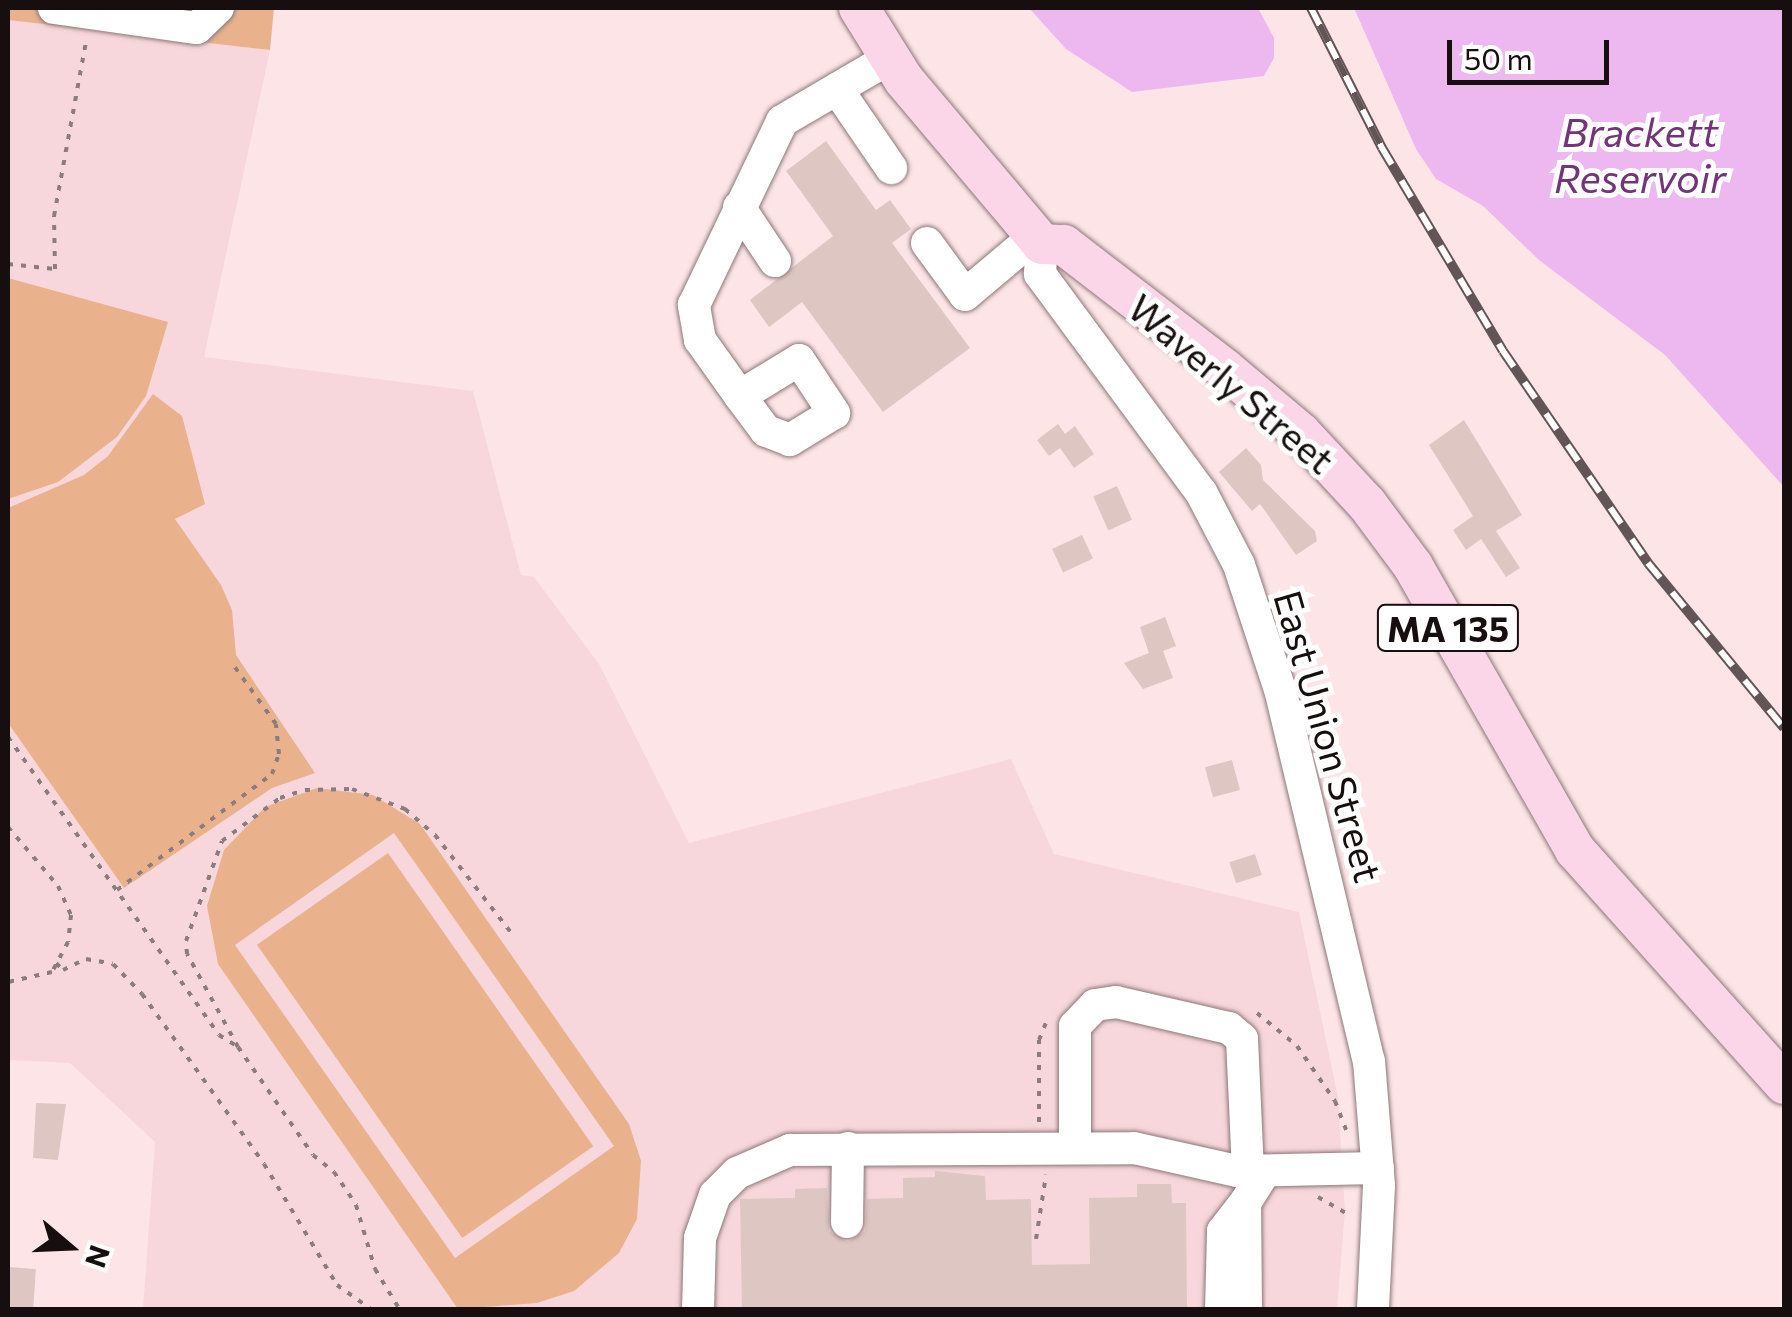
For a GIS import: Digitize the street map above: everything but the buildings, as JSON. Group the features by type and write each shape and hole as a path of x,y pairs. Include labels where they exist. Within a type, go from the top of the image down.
{"main road":[{"name":"MA 135","path":"859,8 890,58 1038,240"},
{"name":"Waverly Street","path":"1038,240 1064,245 1095,268 1263,400 1337,470 1413,566 1575,850 1784,1084"}],"street":[{"path":"54,8 197,28 218,8"},
{"path":"740,396 700,340 694,304 782,120 890,58"},
{"path":"837,88 891,168"},
{"path":"739,206 774,261"},
{"path":"926,243 964,295 1038,240"},
{"name":"East Union Street","path":"1038,240 1040,274 1201,492 1239,565 1280,692 1358,1002 1372,1310"},
{"path":"1076,1148 1075,1026 1095,1005 1116,1002 1229,1028 1242,1039 1252,1182 1246,1310"},
{"path":"698,1310 700,1238 725,1184 774,1154 848,1148 1156,1150 1252,1182 1364,1169"},
{"path":"847,1222 848,1148"},
{"path":"1221,1310 1223,1230 1252,1182"}],"path":[{"path":"8,260 55,269 54,216 90,13"},
{"path":"117,890 272,774 278,754 276,724 234,666"},
{"path":"8,736 219,1035 238,1046"},
{"path":"400,1310 374,1269 356,1205 238,1046 187,954 186,941 222,840 280,798 305,790 352,789 405,809 435,835 512,934"},
{"path":"8,827 58,886 71,915 68,942 56,963 41,977 8,982"},
{"path":"56,963 63,970 86,959 113,964 142,994 264,1164 337,1285 372,1310"},
{"path":"1246,1009 1286,1034 1325,1085 1344,1119 1364,1169 1349,1220"},
{"path":"1036,1239 1047,1182 1040,1148 1039,1040 1050,1015"}],"shaded area":[{"path":"8,8 274,8 270,50 8,20"},
{"path":"8,20 270,50 204,357 473,391 521,575 534,577 599,664 689,843 1011,759 1054,854 1299,912 1338,1097 1345,1211 1337,1309 143,1309 155,1142 70,1063 8,1060"},
{"path":"8,278 168,322 146,396 117,437 58,482 8,499"},
{"path":"153,394 182,416 205,504 175,519 221,585 232,610 236,655 315,773 272,788 124,888 8,723 8,508 84,475 108,456"},
{"path":"317,788 373,795 420,824 629,1124 641,1161 637,1219 619,1253 574,1291 537,1303 458,1309 218,964 207,906 224,850 265,807","holes":["394,833 614,1146 455,1258 235,945"]},
{"path":"388,853 593,1146 462,1238 257,945"}],"water":[{"path":"1029,8 1258,8 1274,38 1274,58 1264,76 1132,92 1066,49"},
{"name":"Brackett Reservoir","path":"1354,8 1784,8 1784,487 1665,355 1539,260 1483,206 1436,179 1416,149"}],"railway":[{"path":"1311,8 1382,148 1503,351 1648,563 1784,728"}]}
